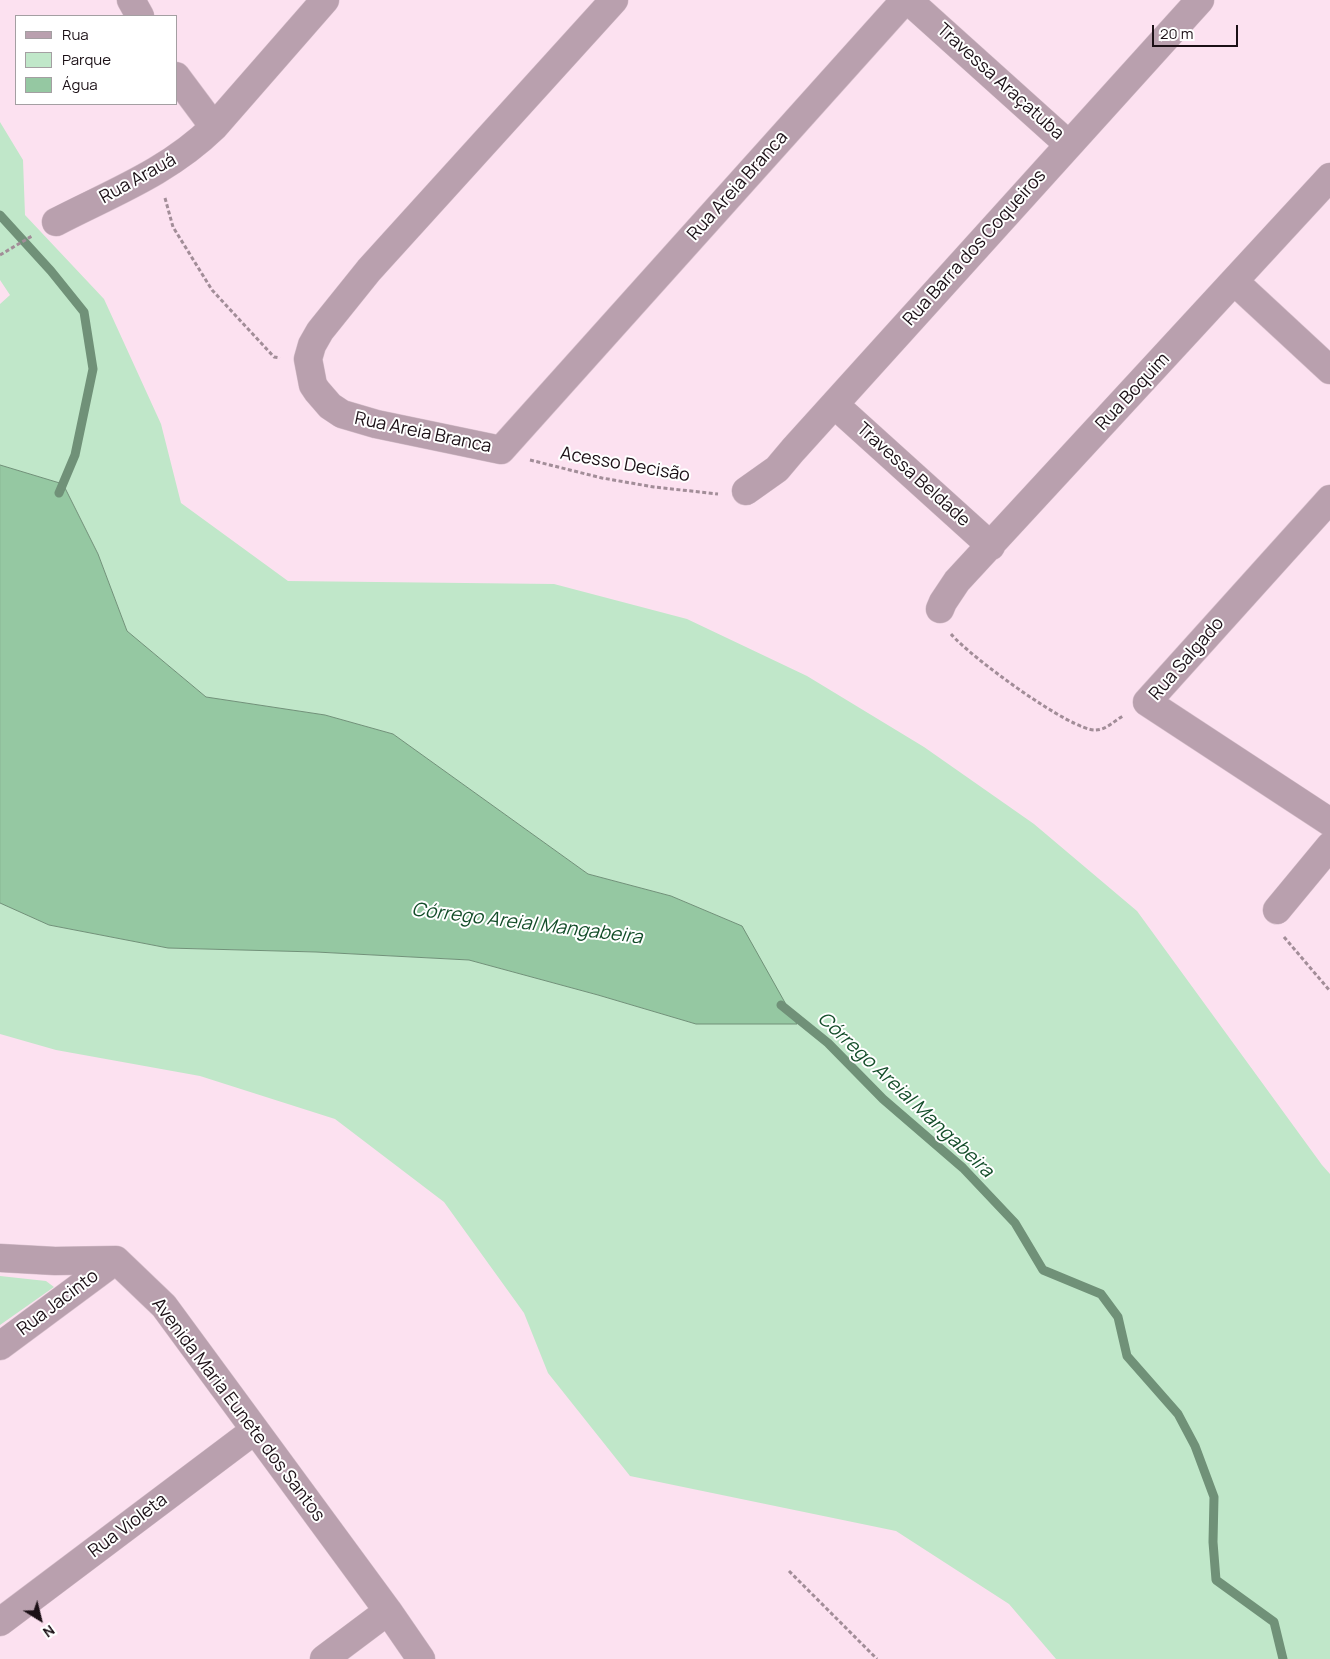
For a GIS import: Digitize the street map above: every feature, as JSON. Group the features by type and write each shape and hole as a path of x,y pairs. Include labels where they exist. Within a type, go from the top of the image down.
{"street":[{"path":"131,0 139,15"},
{"name":"Rua Arauá","path":"56,222 158,171 192,147 214,127 326,0"},
{"path":"308,359 312,345 320,331 369,270 614,0"},
{"name":"Rua Areia Branca","path":"308,359 313,384 317,391 330,406 342,414 376,424 501,450 907,0"},
{"name":"Travessa Araçatuba","path":"907,0 1068,144"},
{"name":"Rua Barra dos Coqueiros","path":"746,491 777,468 1200,0"},
{"path":"178,79 214,127"},
{"name":"Rua Boquim","path":"940,609 951,589 1330,178"},
{"path":"1234,282 1330,370"},
{"name":"Travessa Beldade","path":"835,405 991,546"},
{"name":"Rua Salgado","path":"1330,499 1147,702 1330,822"},
{"path":"1277,910 1330,846"},
{"path":"0,1258 56,1261 116,1260"},
{"name":"Rua Jacinto","path":"0,1346 116,1260"},
{"name":"Avenida Maria Eunete dos Santos","path":"116,1260 164,1306 228,1391 421,1659"},
{"name":"Rua Violeta","path":"0,1622 255,1430"},
{"path":"324,1659 388,1611"}],"path":[{"path":"158,171 173,228 212,290 274,357 308,359"},
{"path":"0,255 56,222"},
{"name":"Acesso Decisão","path":"501,450 534,462 602,478 654,487 717,494 746,491"},
{"path":"940,609 948,629 974,656 1061,716 1087,729 1096,730 1107,727 1147,702"},
{"path":"1277,910 1282,934 1330,991"},
{"path":"790,1571 876,1659"}],"green space":[{"path":"0,122 23,160 25,215 104,299 161,424 181,503 288,581 554,584 687,619 807,676 924,747 1034,824 1137,911 1330,1174 1330,1659 1056,1659 1009,1604 896,1531 630,1476 548,1373 524,1313 444,1202 335,1119 200,1076 56,1050 0,1034 0,903 49,925 168,948 316,952 469,960 696,1024 742,926 671,896 588,874 393,734 325,715 206,697 127,631 98,554 63,484 0,465 0,304 10,295 0,280"},
{"path":"0,1276 46,1281 54,1287 0,1325"}],"water":[{"path":"0,465 63,484 98,554 127,631 206,697 325,715 393,734 588,874 671,896 742,926 797,1024 696,1024 469,960 316,952 168,948 49,925 0,903"}],"waterway":[{"name":"Córrego Areial Mangabeira","path":"0,215 51,271 84,312 93,369 75,455 59,493"},
{"name":"Córrego Areial Mangabeira","path":"781,1005 828,1043 883,1099 963,1168 1015,1223 1043,1270 1101,1294 1118,1317 1127,1356 1178,1414 1195,1446 1214,1497 1213,1542 1216,1580 1274,1622 1283,1659"}]}
